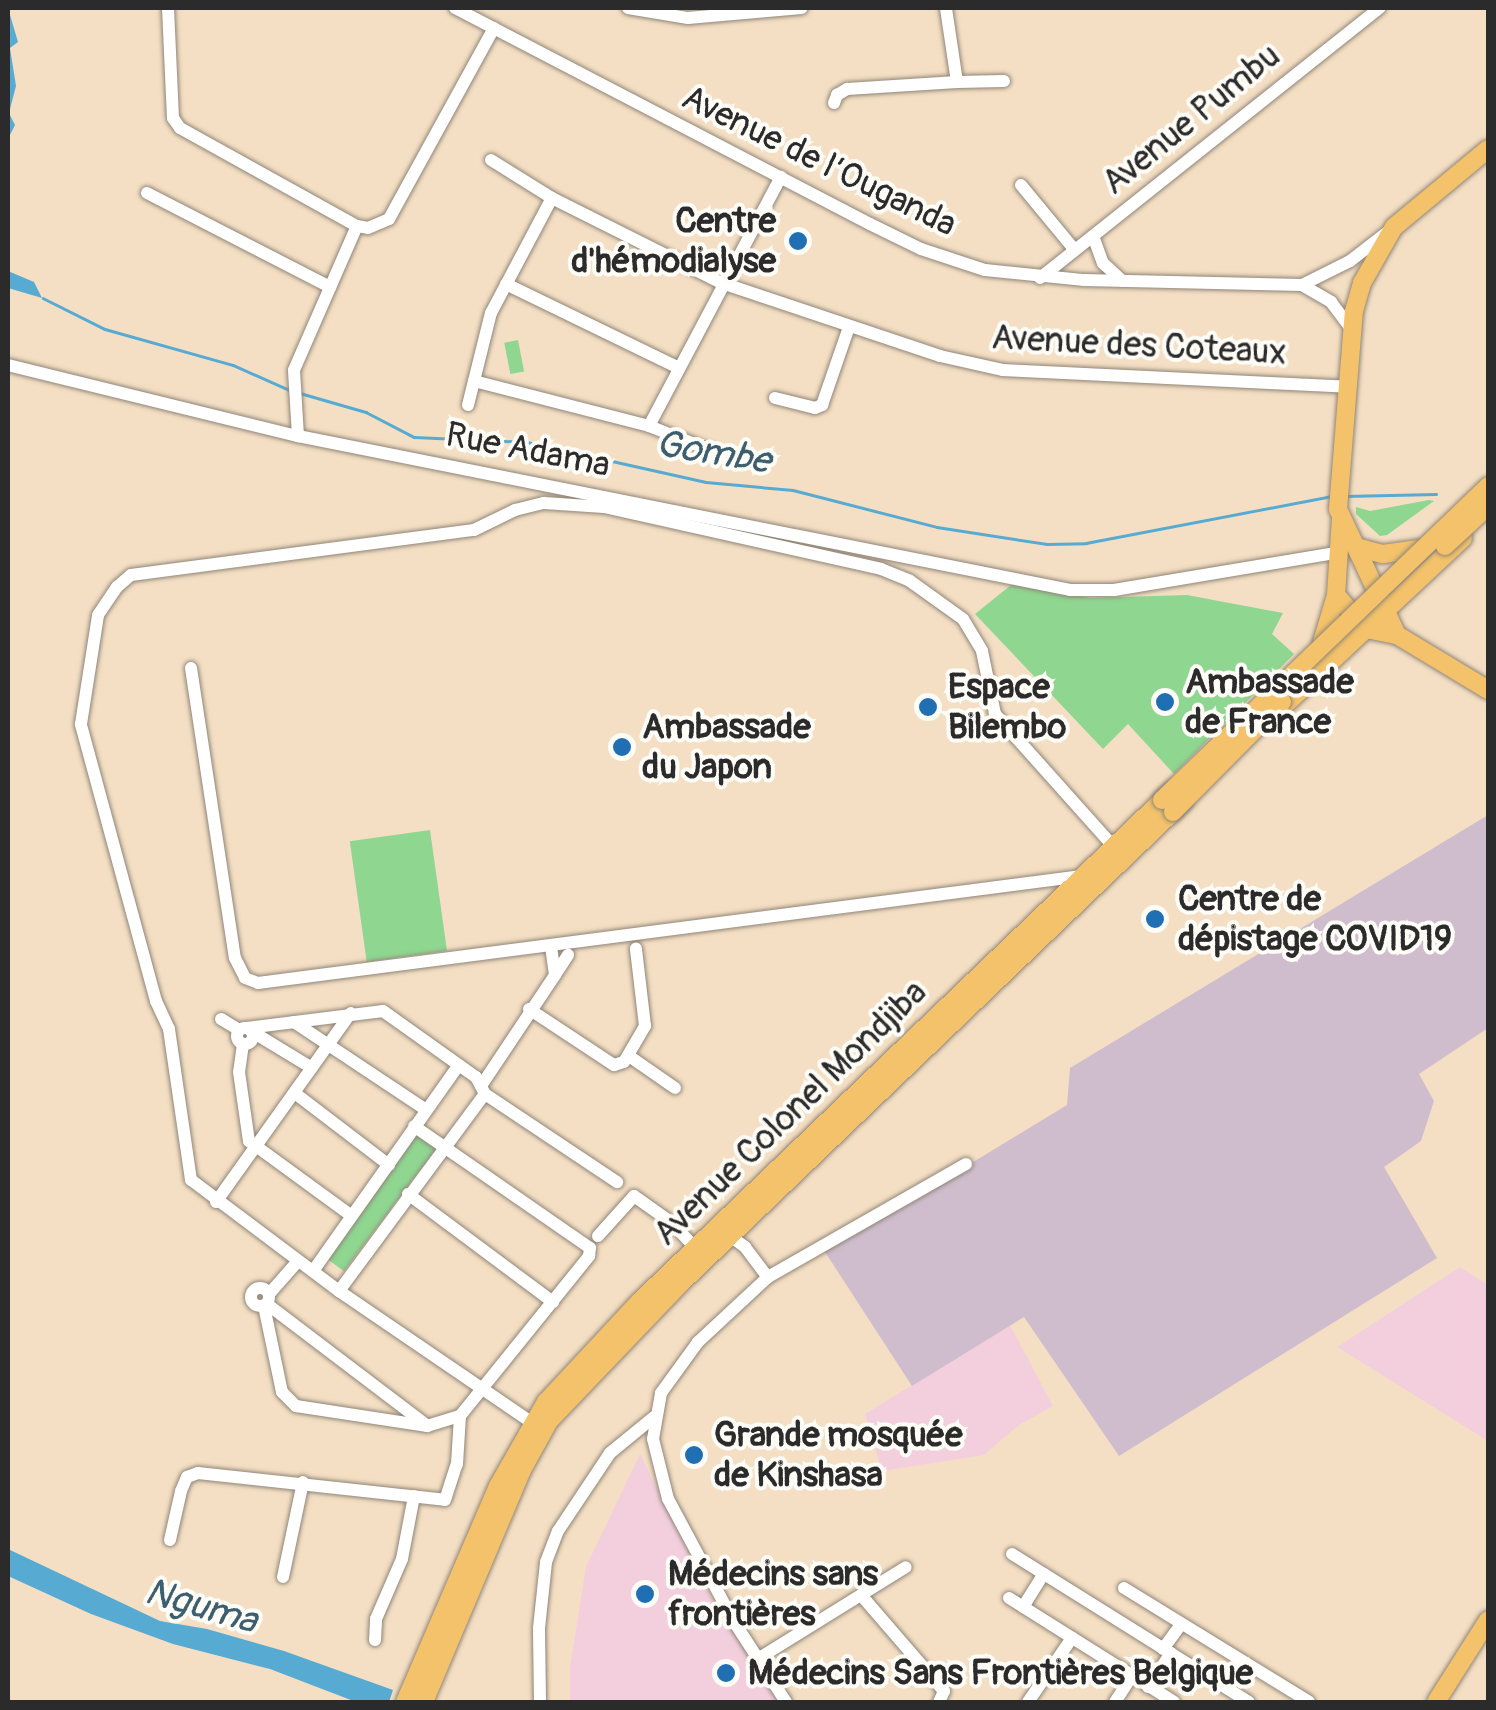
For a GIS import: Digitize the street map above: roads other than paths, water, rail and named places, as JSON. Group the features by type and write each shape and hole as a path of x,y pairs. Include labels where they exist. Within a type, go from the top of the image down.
{"main road":[{"path":"1349,644 1328,636 1336,595 1338,485 1351,329 1362,282 1394,227 1488,149"},
{"path":"1167,806 1488,484"},
{"name":"Avenue Colonel Mondjiba","path":"1087,882 1113,846 1167,806 1350,610 1488,484"},
{"path":"1167,806 1488,509"},
{"name":"Avenue Colonel Mondjiba","path":"423,1679 498,1486 531,1422 561,1384 1167,806 1388,610 1488,509"},
{"path":"1339,513 1397,635"},
{"path":"1356,547 1383,554 1417,549"},
{"path":"1390,573 1408,591"},
{"path":"1336,595 1366,629 1397,635 1488,690"},
{"name":"Avenue Colonel Mondjiba","path":"404,1702 423,1679 539,1436 701,1254 730,1236 797,1163"},
{"path":"1436,1702 1488,1620"},
{"path":"423,1679 424,1702"}],"street":[{"path":"168,8 172,118 180,128 357,226 374,226 389,219 494,28"},
{"name":"Avenue de l’Ouganda","path":"455,8 921,248 985,270 1040,278 1302,285 1350,261 1394,227"},
{"path":"628,8 688,18 802,8"},
{"path":"946,8 957,82"},
{"name":"Avenue Pumbu","path":"1040,278 1380,8"},
{"path":"834,103 836,94 847,89 1004,81"},
{"name":"Avenue des Coteaux","path":"492,160 552,198 722,283 849,327 1003,370 1347,387"},
{"path":"649,426 781,177"},
{"path":"1020,185 1074,250"},
{"path":"146,193 330,287"},
{"path":"468,405 487,325 552,198"},
{"path":"298,436 294,370 357,226"},
{"path":"1093,236 1104,263 1122,281"},
{"path":"506,284 677,368"},
{"path":"1302,285 1330,302 1351,329"},
{"path":"775,398 815,408 822,405 849,327"},
{"name":"Rue Adama","path":"8,365 298,436 1084,592 1336,553"},
{"path":"474,381 649,426 730,458"},
{"path":"531,1422 338,1291 191,1180 169,1029 156,1001 81,724 98,615 105,599 130,576 474,530 514,510 544,503 604,507 881,569 910,581 962,619 982,651 995,714 1113,846"},
{"path":"191,668 235,958 245,978 258,983 1087,882"},
{"path":"551,946 555,975"},
{"path":"529,1009 614,1065 628,1056 644,1026 636,948"},
{"path":"338,1291 483,1090 529,1009 568,955"},
{"path":"216,1202 351,1012"},
{"path":"352,1216 258,1147 244,1130 239,1072 244,1044 237,1040 246,1030 351,1012 383,1012 459,1065 483,1090 618,1182"},
{"path":"222,1019 312,1068"},
{"path":"293,1022 425,1109"},
{"path":"628,1056 674,1088"},
{"path":"313,1271 459,1065"},
{"path":"296,1094 389,1166"},
{"path":"170,1540 187,1477 222,1473 445,1500 457,1464 460,1416 589,1256 590,1248 414,1126"},
{"path":"786,1702 756,1660 668,1499 658,1470 654,1417 661,1393 698,1342 768,1277 966,1164"},
{"path":"408,1194 553,1302"},
{"path":"598,1236 634,1196 672,1223 701,1254"},
{"path":"730,1236 745,1247 768,1277"},
{"path":"298,1261 266,1301 276,1372 282,1392 296,1406 427,1426 460,1416"},
{"path":"266,1301 427,1426"},
{"path":"540,1702 539,1628 546,1562 558,1532 610,1453 654,1417"},
{"path":"283,1577 303,1482"},
{"path":"375,1640 383,1600 398,1571 414,1496"},
{"path":"1012,1554 1249,1702"},
{"path":"756,1660 906,1567"},
{"path":"1023,1606 1044,1574"},
{"path":"1124,1588 1309,1702"},
{"path":"860,1595 944,1691 939,1702"},
{"path":"1009,1598 1174,1702"},
{"path":"1148,1686 1181,1624"},
{"path":"1028,1702 1072,1638"},
{"path":"1115,1702 1132,1676"}],"water":[{"path":"8,8 18,42 10,48 16,86 9,113 15,125 8,139"},
{"path":"8,271 34,282 42,298 8,288"},
{"path":"8,1549 160,1621 207,1629 284,1651 393,1690 389,1702 356,1702 270,1669 173,1644 91,1614 8,1576"}],"waterway":[{"name":"Gombe","path":"43,298 105,329 233,365 292,391"},
{"name":"Gombe","path":"300,393 366,412 414,437 527,442 706,482 793,490 937,527 1047,544 1086,543 1332,496"},
{"name":"Gombe","path":"1345,496 1436,494"}],"place":[{"name":"Centre d'hémodialyse","path":"798,241"},
{"name":"Ambassade de France","path":"1165,702"},
{"name":"Espace Bilembo","path":"928,707"},
{"name":"Ambassade du Japon","path":"622,747"},
{"name":"Centre de dépistage COVID19","path":"1155,919"},
{"name":"Grande mosquée de Kinshasa","path":"694,1455"},
{"name":"Médecins sans frontières","path":"645,1594"},
{"name":"Médecins Sans Frontières Belgique","path":"726,1673"}],"water label":[{"name":"Nguma","path":"201,1607"}]}
